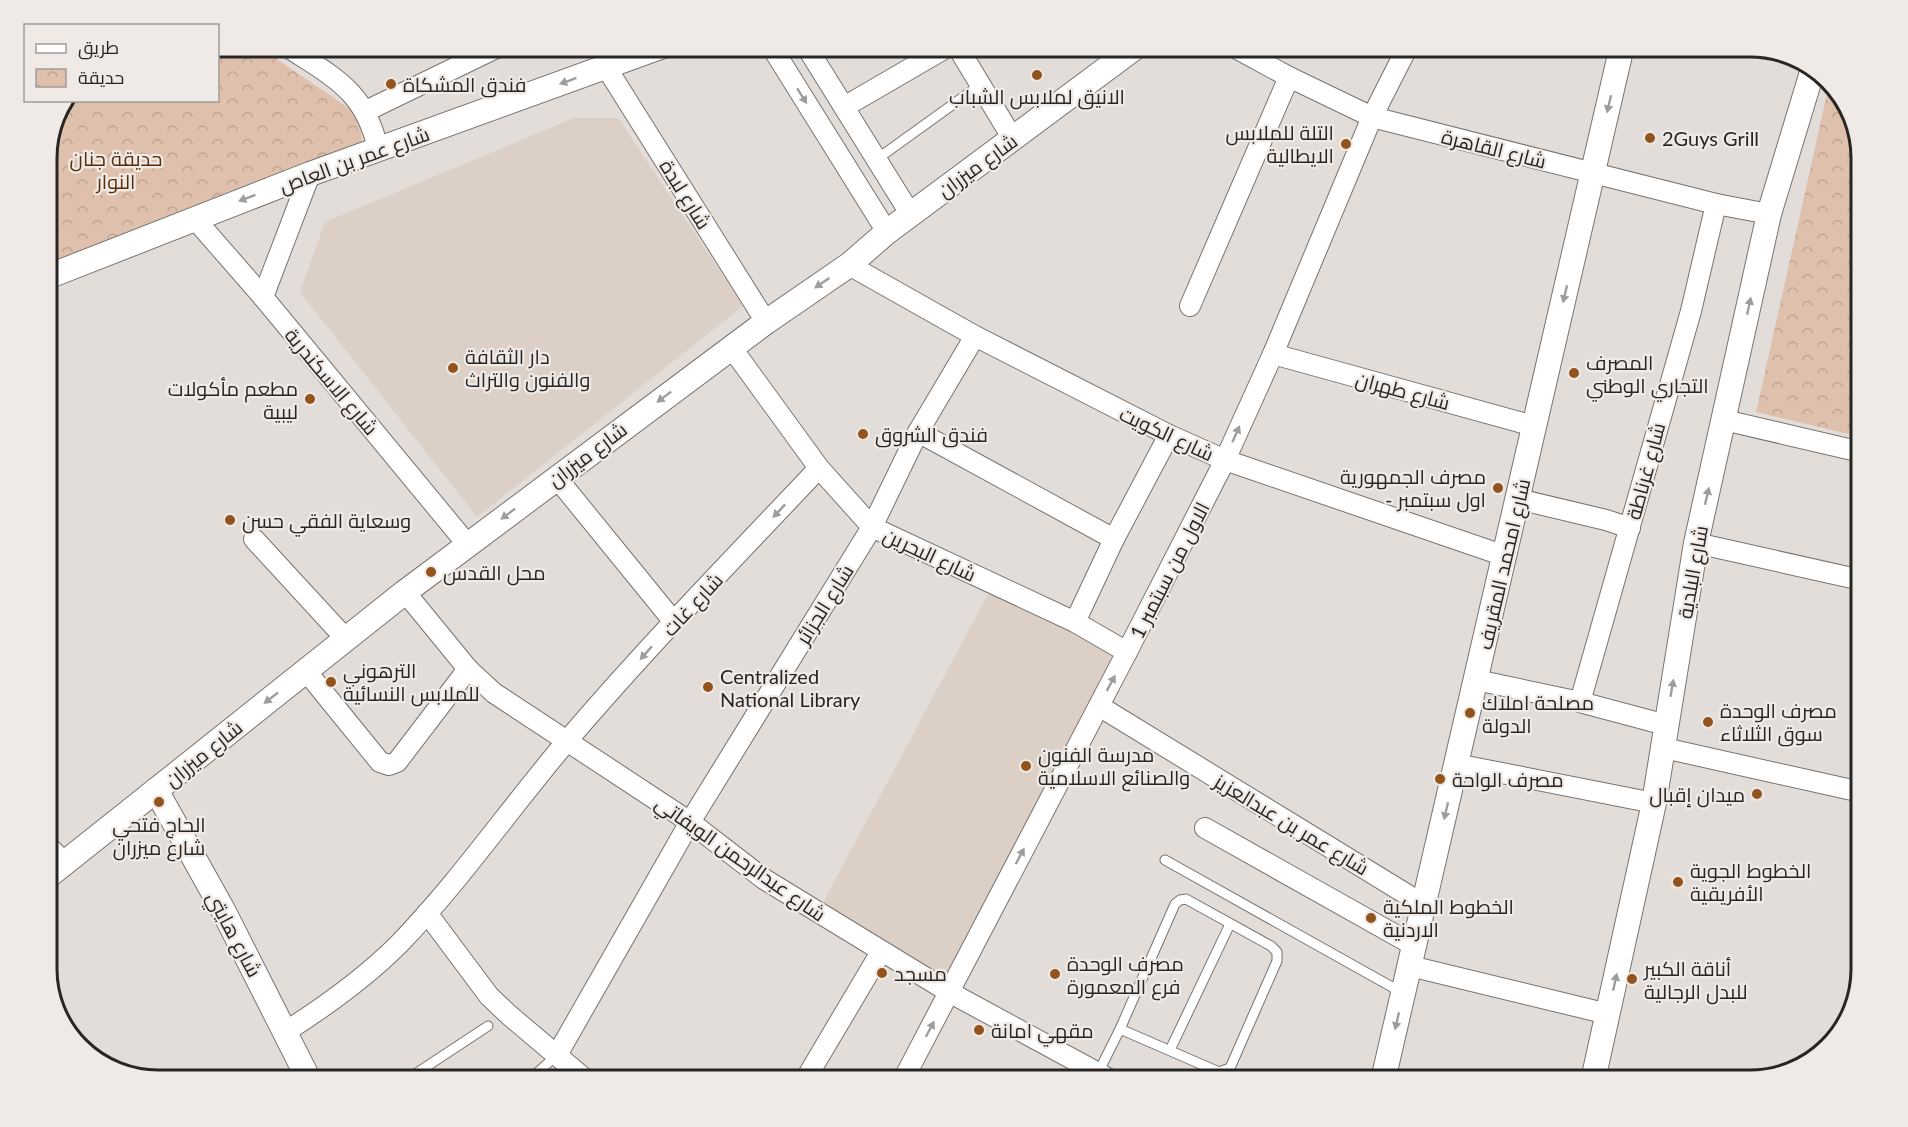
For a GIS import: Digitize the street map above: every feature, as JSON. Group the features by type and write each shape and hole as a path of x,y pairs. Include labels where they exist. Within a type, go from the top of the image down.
{"street":[{"path":"303,57 339,80 354,95 366,111 374,130 378,149"},
{"path":"366,111 477,57"},
{"name":"شارع عمر بن العاص","path":"57,273 310,174 633,57"},
{"path":"778,57 887,232"},
{"path":"813,57 911,214"},
{"path":"844,107 930,57"},
{"path":"963,57 1013,139"},
{"name":"شارع ميزران","path":"57,859 156,790 467,544 766,321 849,266 887,232 1122,57"},
{"name":"شارع القاهرة","path":"1252,57 1372,117 1716,204 1769,214"},
{"name":"الاول من سبتمبر 1","path":"908,1070 1225,460 1273,354 1372,117 1402,57"},
{"name":"شارع امحمد المقريف","path":"1385,1070 1619,57"},
{"name":"شارع لبدة","path":"606,67 766,321"},
{"path":"1190,306 1289,77"},
{"name":"شارع البلدية","path":"1595,1070 1654,804 1696,543 1769,214 1810,78"},
{"path":"263,297 310,174"},
{"name":"شارع غرناطة","path":"1580,702 1692,311 1716,204"},
{"name":"شارع الاسكندرية","path":"195,219 263,297 467,544"},
{"name":"شارع الكويت","path":"849,266 975,336 1169,435 1225,460 1504,556"},
{"name":"شارع الجزائر","path":"558,1055 690,822 872,527 918,432 975,336"},
{"name":"شارع البحرين","path":"731,347 819,468 872,527 1075,622 1127,652"},
{"name":"شارع طهران","path":"1273,354 1534,426"},
{"path":"1724,420 1851,450"},
{"path":"918,432 1114,540"},
{"path":"1075,622 1114,540 1169,435"},
{"name":"شارع غات","path":"285,1032 344,992 372,969 427,913 567,741 674,622 819,468"},
{"path":"556,477 674,622"},
{"path":"1518,499 1630,528"},
{"path":"254,539 346,639"},
{"path":"1696,543 1851,578"},
{"name":"شارع عبدالرحمن الويفاتي","path":"405,592 468,669 494,693 690,822 764,879 949,992 1091,1070"},
{"path":"306,671 380,762 389,765 396,762 468,669"},
{"path":"1476,680 1580,702 1665,736 1851,789"},
{"name":"شارع عمر بن عبدالعزيز","path":"1099,706 1424,905"},
{"path":"1456,764 1654,804"},
{"name":"شارع هايتي","path":"156,790 223,910 304,1070"},
{"path":"1205,828 1412,956 1608,1014"},
{"path":"427,913 489,996 575,1070"},
{"path":"811,1070 881,952"}],"lane":[{"path":"877,159 980,85"},
{"path":"1165,860 1404,993"},
{"path":"1106,1070 1120,1029 1175,904 1186,899 1271,946 1277,952 1277,961 1230,1068 1224,1070"},
{"path":"1170,1050 1230,924"},
{"path":"421,1070 488,1026"},
{"path":"1120,1029 1215,1070"},
{"path":"541,1070 558,1055"}],"shaded area":[{"path":"574,118 618,118 743,306 477,517 300,292 325,222"},
{"path":"994,583 1123,654 948,989 819,910"}],"green space":[{"name":"حديقة جنان النوار","path":"219,57 274,57 359,115 362,143 57,266 57,152 60,132 67,113 75,102 219,102"},
{"path":"1827,94 1837,108 1848,132 1851,152 1851,435 1756,412"}],"place":[{"name":"الانيق لملابس الشباب","path":"1037,75"},
{"name":"فندق المشكاة","path":"391,84"},
{"name":"2Guys Grill","path":"1650,138"},
{"name":"التلة للملابس الايطالية","path":"1346,144"},
{"name":"دار الثقافة والفنون والتراث","path":"453,368"},
{"name":"المصرف التجاري الوطني","path":"1574,373"},
{"name":"مطعم مأكولات ليبية","path":"310,399"},
{"name":"فندق الشروق","path":"863,434"},
{"name":"مصرف الجمهورية - اول سبتمبر","path":"1498,488"},
{"name":"وسعاية الفقي حسن","path":"230,520"},
{"name":"محل القدس","path":"431,572"},
{"name":"الترهوني للملابس النسائية","path":"331,682"},
{"name":"Centralized National Library","path":"708,687"},
{"name":"مصلحة املاك الدولة","path":"1470,713"},
{"name":"مصرف الوحدة سوق الثلاثاء","path":"1708,722"},
{"name":"مدرسة الفنون والصنائع الاسلامية","path":"1026,766"},
{"name":"مصرف الواحة","path":"1440,779"},
{"name":"ميدان إقبال","path":"1757,794"},
{"name":"الحاج فتحي شارع ميزران","path":"159,802"},
{"name":"الخطوط الجوية الأفريقية","path":"1678,882"},
{"name":"الخطوط الملكية الاردنية","path":"1371,918"},
{"name":"مسجد","path":"882,973"},
{"name":"مصرف الوحدة فرع المعمورة","path":"1055,974"},
{"name":"أناقة الكبير للبدل الرجالية","path":"1632,979"},
{"name":"مقهي امانة","path":"979,1030"}]}
